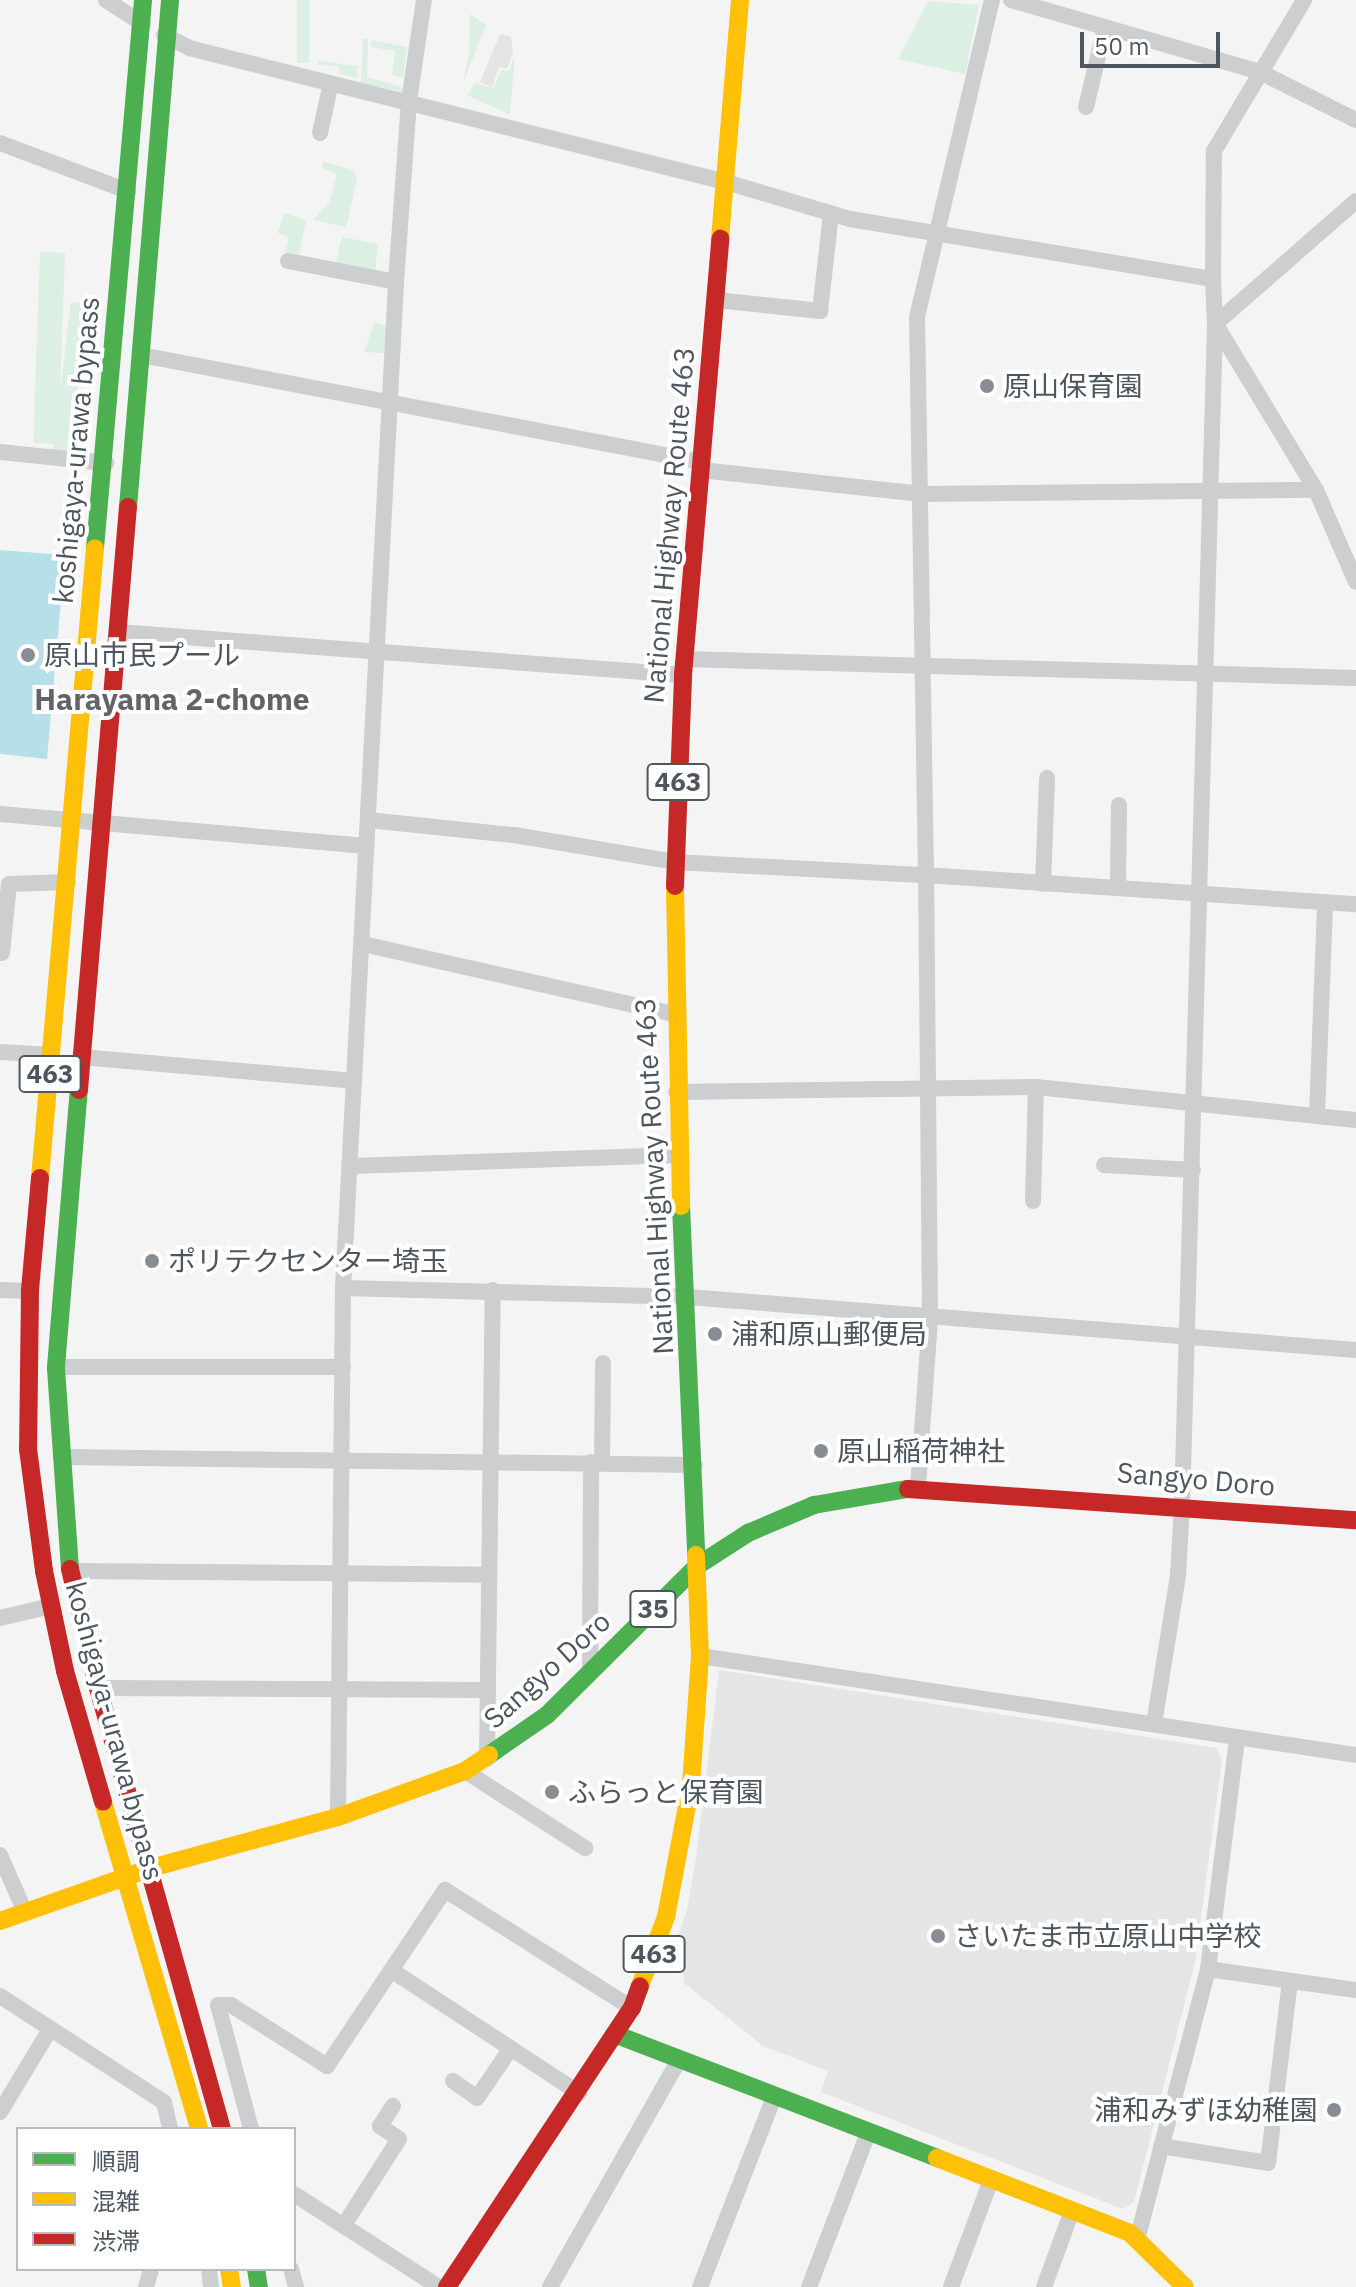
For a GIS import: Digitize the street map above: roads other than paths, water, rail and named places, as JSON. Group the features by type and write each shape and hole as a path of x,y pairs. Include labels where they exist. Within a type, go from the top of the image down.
{"main road":[{"name":"koshigaya-urawa bypass","path":"143,0 30,1291 28,1449 51,1606 124,1877 198,2127"},
{"name":"koshigaya-urawa bypass","path":"170,0 56,1367 70,1571 98,1688 221,2127"},
{"name":"National Highway Route 463","path":"447,2287 579,2093 632,2008 666,1917 694,1755 700,1656 688,1297 676,1092 675,862 684,667 740,0"},
{"name":"Sangyo Doro","path":"0,1921 151,1868 338,1817 465,1771 487,1759 547,1715 697,1566 748,1533 814,1505 918,1487 1356,1520"},
{"path":"617,2035 1072,2211 1137,2240 1176,2283"}],"street":[{"path":"106,0 189,48 726,182 831,214 1213,279"},
{"path":"338,1817 343,1288 396,282 409,101 424,0"},
{"path":"918,1487 930,1318 931,1087 917,317 992,0"},
{"path":"1011,0 1260,72 1356,120"},
{"path":"1154,1724 1178,1575 1182,1506 1209,673 1215,324 1214,151 1304,0"},
{"path":"1086,107 1105,27"},
{"path":"320,133 331,83"},
{"path":"0,143 128,191"},
{"path":"1215,324 1356,201"},
{"path":"716,300 820,311 831,214"},
{"path":"288,261 396,282"},
{"path":"1215,324 1316,490 1356,582"},
{"path":"141,355 701,466 922,494 1044,497 1211,489 1316,490"},
{"path":"0,452 132,466"},
{"path":"119,632 376,651 684,667 923,663 1356,678"},
{"path":"1043,884 1047,778"},
{"path":"1118,888 1119,805"},
{"path":"0,814 367,846"},
{"path":"368,820 514,835 675,862 1201,891 1356,904"},
{"path":"2,953 3,903 9,884 68,882"},
{"path":"1317,1115 1325,902"},
{"path":"363,944 674,1014"},
{"path":"0,1052 52,1055"},
{"path":"81,1057 354,1081"},
{"path":"1033,1201 1036,1087"},
{"path":"676,1092 1036,1087 1356,1120"},
{"path":"350,1166 679,1155"},
{"path":"1104,1165 1193,1170"},
{"path":"343,1288 688,1297 1187,1341 1356,1350"},
{"path":"0,1290 30,1291"},
{"path":"487,1759 493,1290"},
{"path":"590,1671 596,1462 603,1363"},
{"path":"56,1367 343,1367"},
{"path":"61,1457 342,1458 695,1465"},
{"path":"70,1571 340,1570 489,1575"},
{"path":"0,1618 51,1606"},
{"path":"700,1656 1066,1715 1154,1724 1356,1755"},
{"path":"98,1688 339,1692 488,1690"},
{"path":"1137,2240 1208,1969 1237,1738"},
{"path":"465,1771 585,1848"},
{"path":"0,1855 25,1912"},
{"path":"250,2127 218,2005 231,2005 327,2066 445,1890 632,2008"},
{"path":"1208,1969 1356,1990"},
{"path":"391,1970 579,2093"},
{"path":"1161,2146 1268,2163 1290,1981"},
{"path":"0,1996 49,2031 164,2102 170,2127"},
{"path":"0,2112 49,2031"},
{"path":"453,2081 477,2098 511,2048"},
{"path":"550,2287 680,2058"},
{"path":"700,2287 774,2097"},
{"path":"344,2225 399,2139 380,2126 393,2106"},
{"path":"809,2287 868,2133"},
{"path":"951,2287 991,2180"},
{"path":"296,2195 439,2287"},
{"path":"1044,2287 1072,2211"}],"water":[{"name":"原山市民プール","path":"0,550 65,555 47,759 0,754"}],"place":[{"name":"原山保育園","path":"987,386"},
{"name":"原山市民プール","path":"28,655"},
{"name":"ポリテクセンター埼玉","path":"152,1261"},
{"name":"浦和原山郵便局","path":"715,1334"},
{"name":"原山稲荷神社","path":"821,1451"},
{"name":"ふらっと保育園","path":"552,1792"},
{"name":"さいたま市立原山中学校","path":"938,1936"},
{"name":"浦和みずほ幼稚園","path":"1334,2110"}],"district":[{"name":"Harayama 2-chome","path":"172,699"}]}
